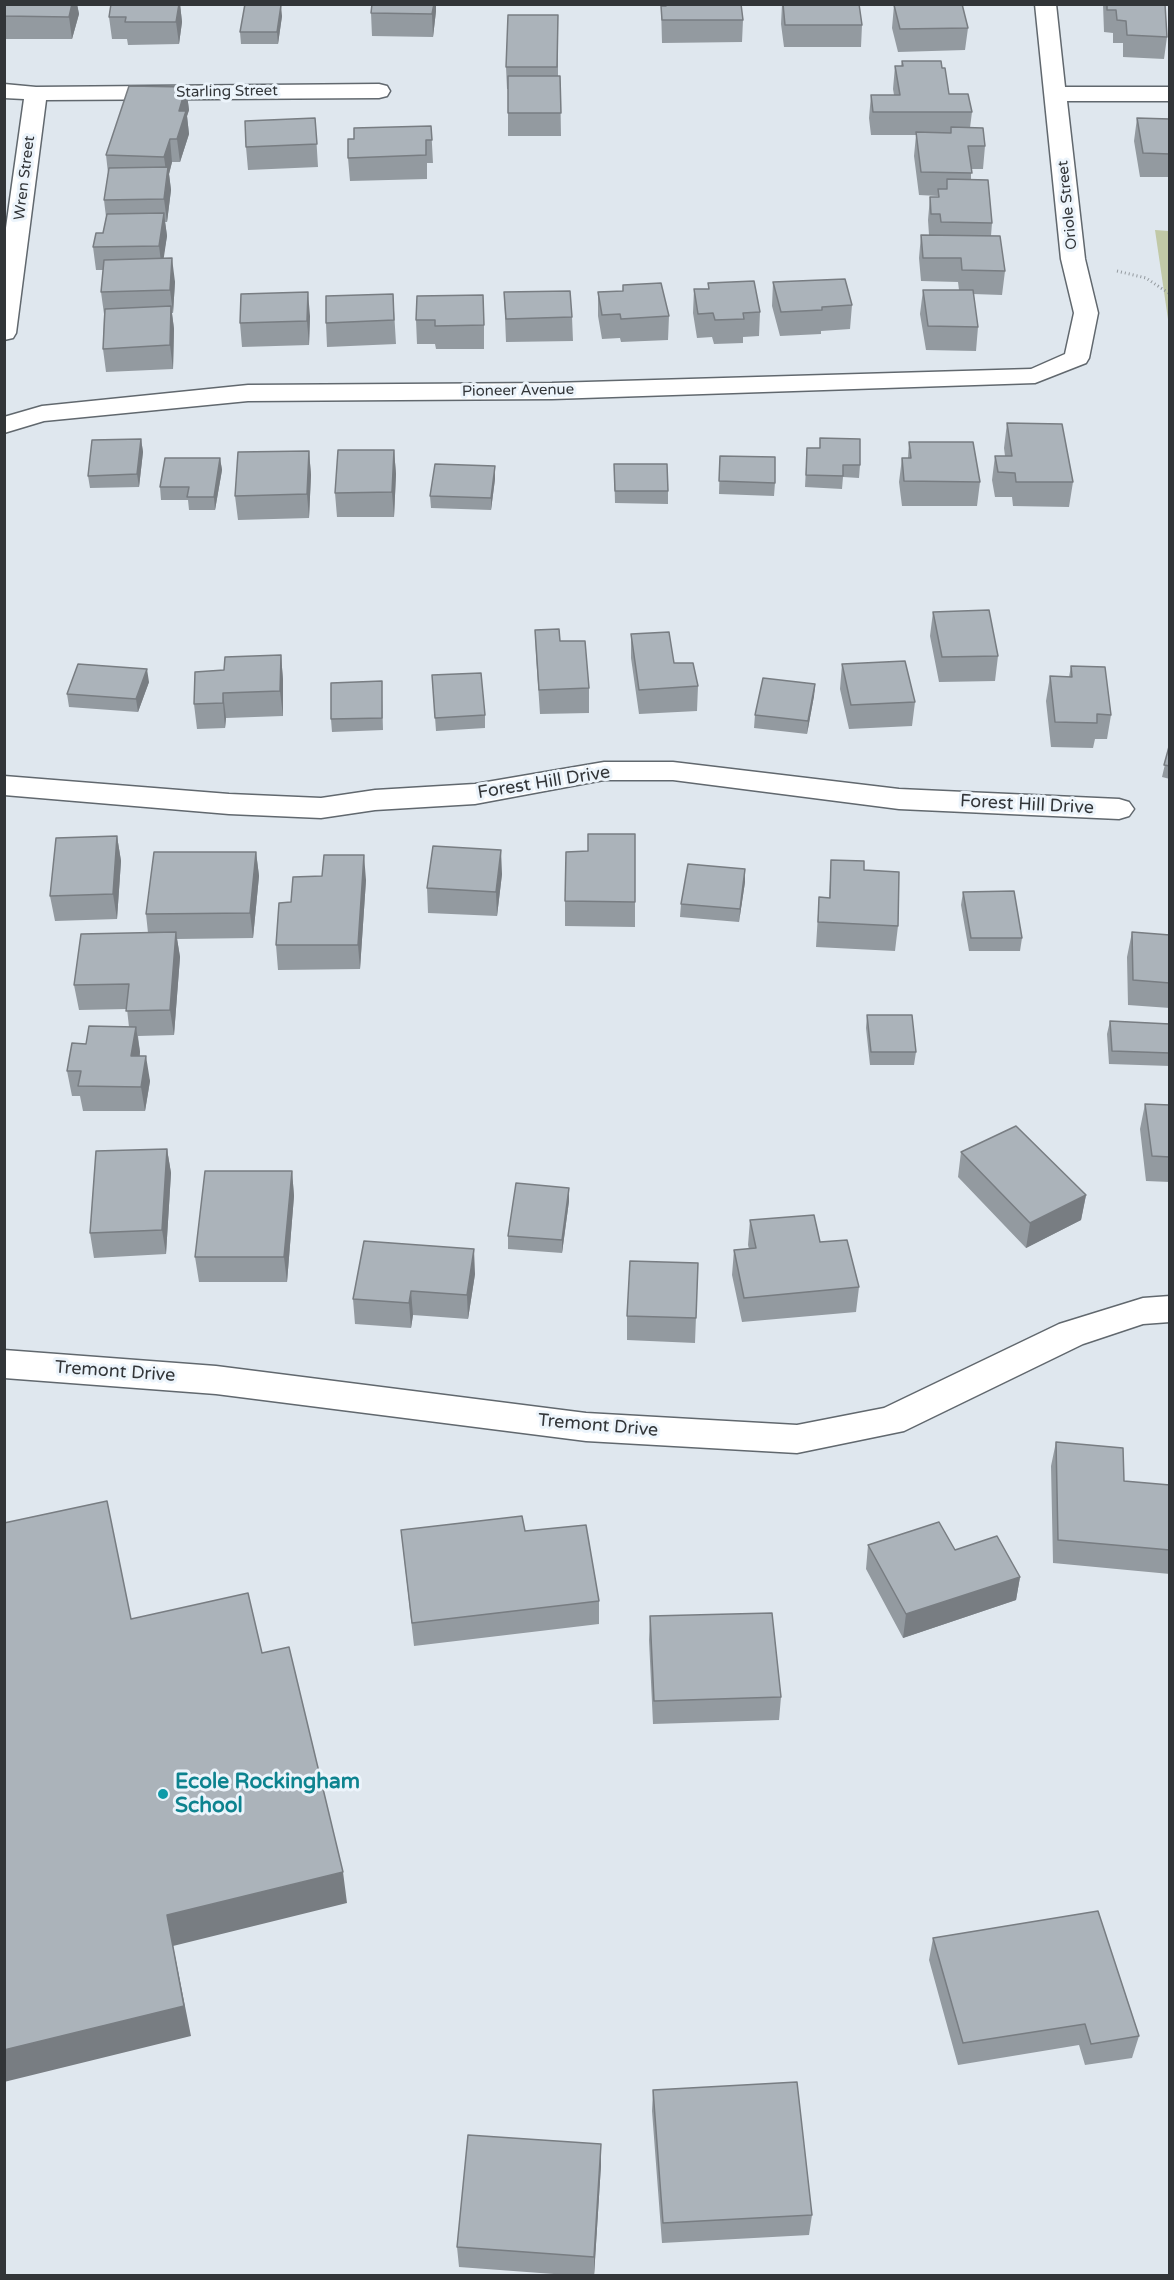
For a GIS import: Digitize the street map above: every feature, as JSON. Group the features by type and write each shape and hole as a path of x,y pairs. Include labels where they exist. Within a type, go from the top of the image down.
{"street":[{"name":"Oriole Street","path":"1035,376 1077,358 1086,313 1073,259 1057,94 1045,4"},
{"name":"Starling Street","path":"4,91 36,94 379,90"},
{"name":"Wren Street","path":"4,333 36,94"},
{"path":"1057,94 1170,94"},
{"name":"Pioneer Avenue","path":"4,425 42,414 248,393 552,391 1035,376"},
{"name":"Forest Hill Drive","path":"4,785 229,804 321,808 375,800 475,794 604,771 673,771 899,799 1119,809"},
{"name":"Tremont Drive","path":"4,1364 216,1380 586,1427 797,1439 891,1421 1071,1334 1143,1311 1170,1309"}],"path":[{"path":"1073,259 1146,278 1170,294"}],"green space":[{"path":"1155,230 1169,231 1169,326"}],"building":[{"path":"4,4 72,4 69,17 4,16"},
{"path":"111,4 179,4 176,22 125,22 126,17 109,17"},
{"path":"245,4 281,5 277,32 240,32"},
{"path":"372,4 434,4 432,14 371,13"},
{"path":"666,4 741,4 743,20 662,20 661,6 666,6"},
{"path":"783,4 859,4 862,25 785,25"},
{"path":"962,4 968,28 900,29 894,5"},
{"path":"1107,4 1165,4 1167,37 1127,35 1126,21 1117,20 1116,10 1107,10"},
{"path":"508,15 558,15 557,67 506,67"},
{"path":"902,61 941,61 942,68 945,68 949,94 968,94 972,112 873,112 871,95 900,95 895,66 903,66"},
{"path":"508,76 560,76 561,113 508,113"},
{"path":"129,86 186,87 179,111 186,111 177,139 170,139 164,157 106,155"},
{"path":"315,118 317,144 246,147 245,121"},
{"path":"1137,118 1170,119 1170,154 1143,153"},
{"path":"431,126 432,140 426,140 426,155 348,158 348,139 354,139 354,128"},
{"path":"951,127 983,128 985,146 968,146 972,173 921,172 916,132 951,133"},
{"path":"168,167 164,199 104,200 109,168"},
{"path":"947,179 988,180 992,223 941,222 940,214 931,214 930,197 939,197 938,189 947,189"},
{"path":"164,213 159,246 93,247 96,233 103,233 107,214"},
{"path":"921,235 1000,236 1005,271 962,270 961,258 923,258"},
{"path":"172,258 170,290 101,292 104,260"},
{"path":"845,279 852,305 822,307 822,310 781,312 773,282"},
{"path":"754,281 760,312 743,313 744,319 715,320 713,313 698,314 694,289 709,289 708,283"},
{"path":"661,283 669,316 621,319 620,314 602,315 598,292 623,291 623,285"},
{"path":"923,290 973,290 978,327 928,326"},
{"path":"570,291 572,317 506,319 504,292"},
{"path":"308,292 307,321 240,323 241,294"},
{"path":"393,294 394,320 326,323 326,296"},
{"path":"483,295 484,325 435,326 435,320 416,320 417,296"},
{"path":"171,306 170,345 103,349 105,309"},
{"path":"1007,423 1062,424 1073,482 1016,482 1015,473 998,472 995,456 1012,456"},
{"path":"820,438 860,439 860,465 843,465 843,476 806,475 807,448 820,448"},
{"path":"141,439 137,474 88,476 92,440"},
{"path":"909,442 973,442 980,482 904,481 902,458 911,458"},
{"path":"338,450 394,450 392,492 335,493"},
{"path":"309,451 307,494 235,496 238,452"},
{"path":"720,456 775,457 775,483 719,481"},
{"path":"165,458 220,458 214,497 187,497 189,487 160,487"},
{"path":"435,464 495,466 491,498 430,496"},
{"path":"614,464 667,464 668,491 615,491"},
{"path":"989,610 998,656 942,657 933,612"},
{"path":"559,629 560,641 585,641 589,688 539,690 535,630"},
{"path":"669,632 674,663 693,663 698,686 639,690 631,634"},
{"path":"281,655 280,691 223,693 223,703 194,704 195,672 224,670 225,657"},
{"path":"905,661 915,702 851,705 842,664"},
{"path":"78,664 147,669 136,699 67,694"},
{"path":"1071,666 1105,667 1111,715 1097,714 1097,723 1055,722 1050,676 1072,677"},
{"path":"481,673 485,715 435,718 432,675"},
{"path":"763,678 815,684 808,721 755,715"},
{"path":"382,681 382,718 331,719 331,683"},
{"path":"1170,743 1170,766 1164,765"},
{"path":"588,834 635,834 635,902 565,901 566,852 588,851"},
{"path":"117,836 113,894 50,896 56,838"},
{"path":"433,846 501,850 496,892 427,888"},
{"path":"154,852 256,852 250,913 146,914"},
{"path":"324,855 364,855 358,945 276,945 279,903 291,902 293,877 322,876"},
{"path":"831,860 864,861 864,870 899,872 898,926 818,922 819,897 830,898"},
{"path":"688,864 745,869 740,909 681,904"},
{"path":"1014,891 1022,938 971,938 963,892"},
{"path":"176,932 170,1010 126,1011 129,984 74,985 81,934"},
{"path":"1132,932 1170,935 1170,983 1133,980"},
{"path":"867,1015 912,1015 916,1052 871,1052"},
{"path":"1110,1021 1170,1024 1170,1053 1112,1051"},
{"path":"89,1026 136,1027 131,1056 146,1056 141,1087 78,1086 81,1071 67,1071 72,1043 86,1044"},
{"path":"1145,1104 1170,1105 1170,1157 1152,1156"},
{"path":"1016,1126 1086,1195 1030,1223 961,1152"},
{"path":"167,1149 162,1230 90,1233 96,1151"},
{"path":"205,1171 292,1171 284,1257 195,1257"},
{"path":"516,1183 569,1188 562,1240 508,1236"},
{"path":"814,1215 820,1242 847,1240 859,1287 744,1298 734,1250 756,1248 750,1220"},
{"path":"364,1241 474,1249 467,1295 411,1291 409,1303 353,1299"},
{"path":"630,1261 698,1263 696,1318 627,1316"},
{"path":"1056,1442 1123,1448 1124,1481 1170,1485 1170,1550 1058,1540"},
{"name":"Ecole Rockingham School","path":"107,1501 131,1619 248,1593 262,1653 289,1647 343,1872 167,1915 184,2006 4,2050 4,1523"},
{"path":"522,1516 525,1531 586,1525 599,1601 412,1623 401,1530"},
{"path":"939,1522 955,1550 997,1536 1020,1577 906,1614 868,1545"},
{"path":"772,1613 781,1697 654,1701 650,1616"},
{"path":"1098,1911 1139,2036 1091,2044 1085,2024 963,2043 933,1938"},
{"path":"797,2082 812,2215 663,2223 653,2090"},
{"path":"468,2135 601,2144 594,2257 457,2247"}],"place":[{"name":"Ecole Rockingham School","path":"163,1794"}]}
